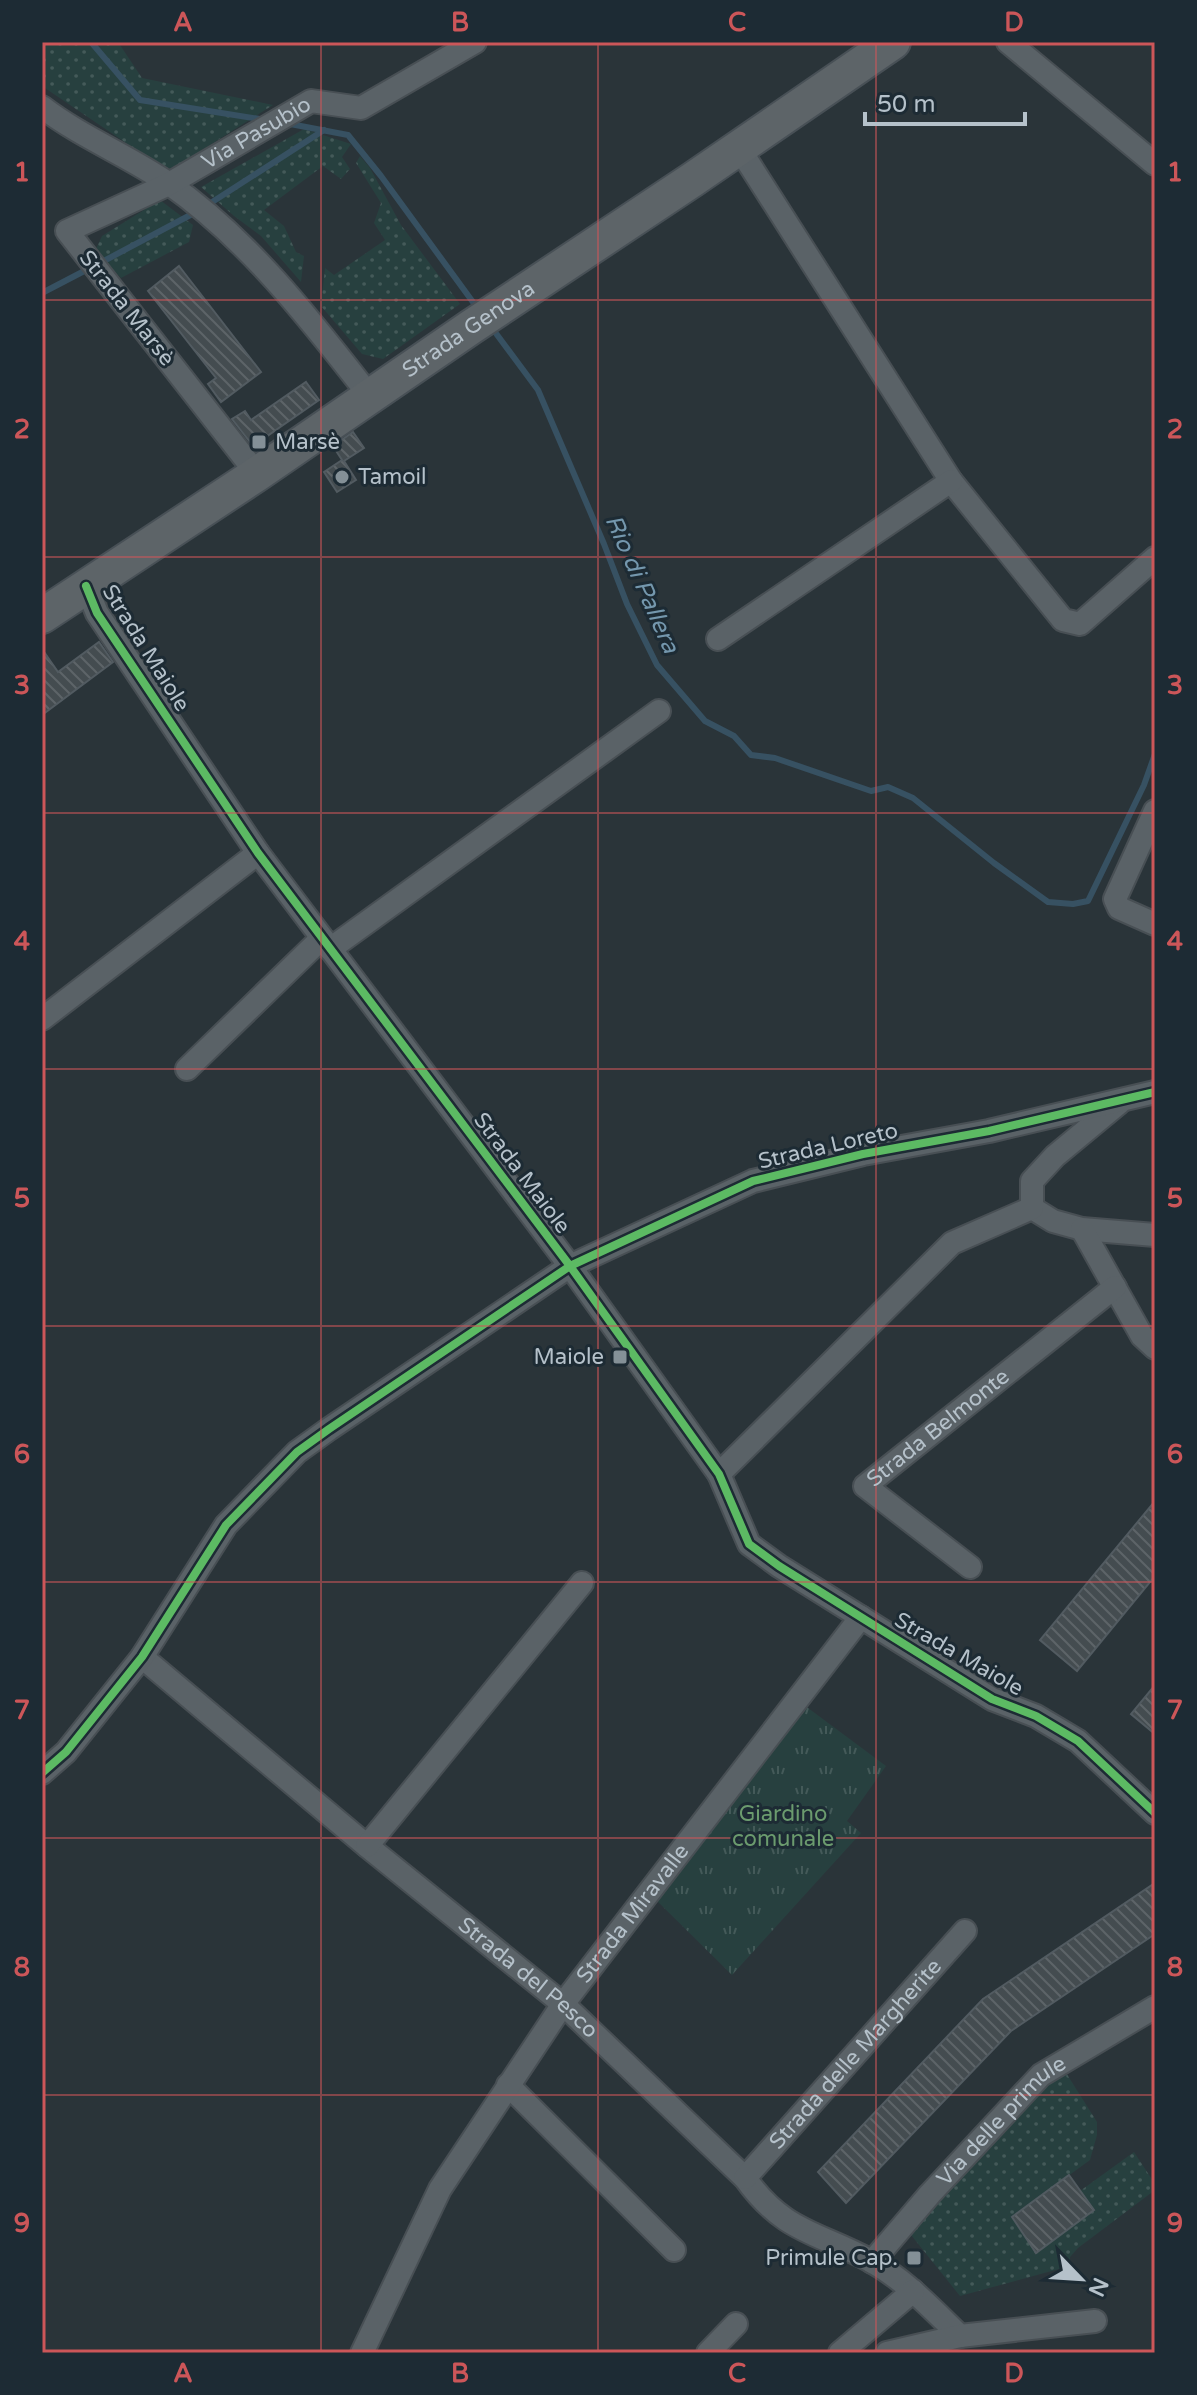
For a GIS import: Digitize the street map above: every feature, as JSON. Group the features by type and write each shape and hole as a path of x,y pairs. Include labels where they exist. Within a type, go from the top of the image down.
{"main road":[{"name":"Strada Genova","path":"42,616 257,474 369,395 893,42"}],"street":[{"name":"Via Pasubio","path":"177,190 260,131 311,101 361,108 475,42"},
{"path":"1008,42 1155,164"},
{"path":"42,107 61,122 177,190 255,256 369,395"},
{"path":"739,148 951,481 1063,620 1080,624 1155,558"},
{"name":"Strada Marsè","path":"177,190 67,231 257,474"},
{"path":"718,639 951,481"},
{"name":"Strada Maiole","path":"86,586 97,613 258,853 570,1266 719,1474 749,1544 992,1699 1036,1716 1078,1741 1155,1813"},
{"path":"187,1069 326,943 659,711"},
{"path":"1155,811 1115,899 1119,908 1155,924"},
{"path":"42,1019 258,853"},
{"name":"Strada Loreto","path":"42,1773 66,1752 142,1657 226,1525 297,1452 570,1266 753,1181 863,1154 989,1131 1155,1092"},
{"path":"1032,1208 1032,1181 1055,1156 1125,1099"},
{"path":"1032,1208 1053,1221 1082,1229 1155,1235"},
{"path":"719,1474 952,1243 1032,1208"},
{"path":"1082,1229 1142,1336 1155,1348"},
{"name":"Strada Belmonte","path":"970,1567 865,1486 1115,1287"},
{"path":"367,1846 582,1583"},
{"name":"Strada Miravalle","path":"367,2351 440,2189 508,2085 563,2004 861,1617"},
{"name":"Strada del Pesco","path":"142,1657 367,1846 563,2004 745,2178 777,2215 795,2227 872,2262 913,2291 960,2336"},
{"name":"Strada delle Margherite","path":"745,2178 965,1931"},
{"name":"Via delle primule","path":"872,2262 930,2194 1041,2075 1155,2007"},
{"path":"508,2085 674,2250"},
{"path":"840,2353 913,2291"},
{"path":"887,2353 960,2336 1095,2321"},
{"path":"708,2353 736,2324"}],"green space":[{"path":"42,42 118,42 142,78 273,105 166,170 42,86"},
{"path":"304,129 351,144 342,157 350,169 341,179 323,166 264,210 284,226 296,252 304,256 301,282 261,236 201,187"},
{"path":"360,156 370,168 401,225 460,304 383,359 362,354 321,306 325,268 334,275 385,240 374,223 381,203 356,163"},
{"path":"160,200 193,225 189,242 121,278 95,251 102,236"},
{"name":"Giardino comunale","path":"800,1702 886,1766 847,1821 861,1833 732,1975 652,1896"},
{"path":"1063,2068 1097,2122 1097,2135 1090,2160 1012,2217 1036,2252 1093,2211 1080,2191 1134,2152 1155,2184 1155,2190 1078,2248 1070,2257 1070,2266 960,2296 907,2230"}],"building":[{"path":"179,266 261,372 221,402 208,384 216,378 148,291"},
{"path":"306,382 319,400 253,446 232,419 245,411 251,420"},
{"path":"353,432 364,448 344,461 356,480 337,492 324,472 342,460 333,446"},
{"path":"99,642 113,662 42,715 42,649 58,672"},
{"path":"1155,1501 1155,1576 1077,1671 1040,1640"},
{"path":"1155,1685 1155,1734 1131,1714"},
{"path":"1155,1883 1155,1934 1011,2031 846,2203 818,2172 983,1999"},
{"path":"1069,2175 1094,2210 1036,2253 1012,2217"}],"waterway":[{"name":"Rio di Pallera","path":"91,42 140,100 266,120"},
{"name":"Rio di Pallera","path":"285,123 348,135 478,309"},
{"name":"Rio di Pallera","path":"206,206 324,130"},
{"name":"Rio di Pallera","path":"100,263 196,212"},
{"name":"Rio di Pallera","path":"42,293 90,268"},
{"name":"Rio di Pallera","path":"492,328 538,390 627,604 657,665 705,721 734,736 751,755 775,758 871,791 888,787 913,798 1048,902 1073,904 1088,901 1144,785 1155,754"}],"cycle path":[{"path":"86,586 97,613 258,853 570,1266 719,1474 749,1544 779,1566 992,1699 1036,1716 1078,1741 1155,1813"},
{"path":"42,1773 66,1752 142,1657 226,1525 297,1452 570,1266 753,1181 863,1154 989,1131 1155,1092"}],"place":[{"name":"Marsè","path":"259,442"},
{"name":"Tamoil","path":"342,477"},
{"name":"Maiole","path":"620,1357"},
{"name":"Primule Cap.","path":"914,2258"}]}
